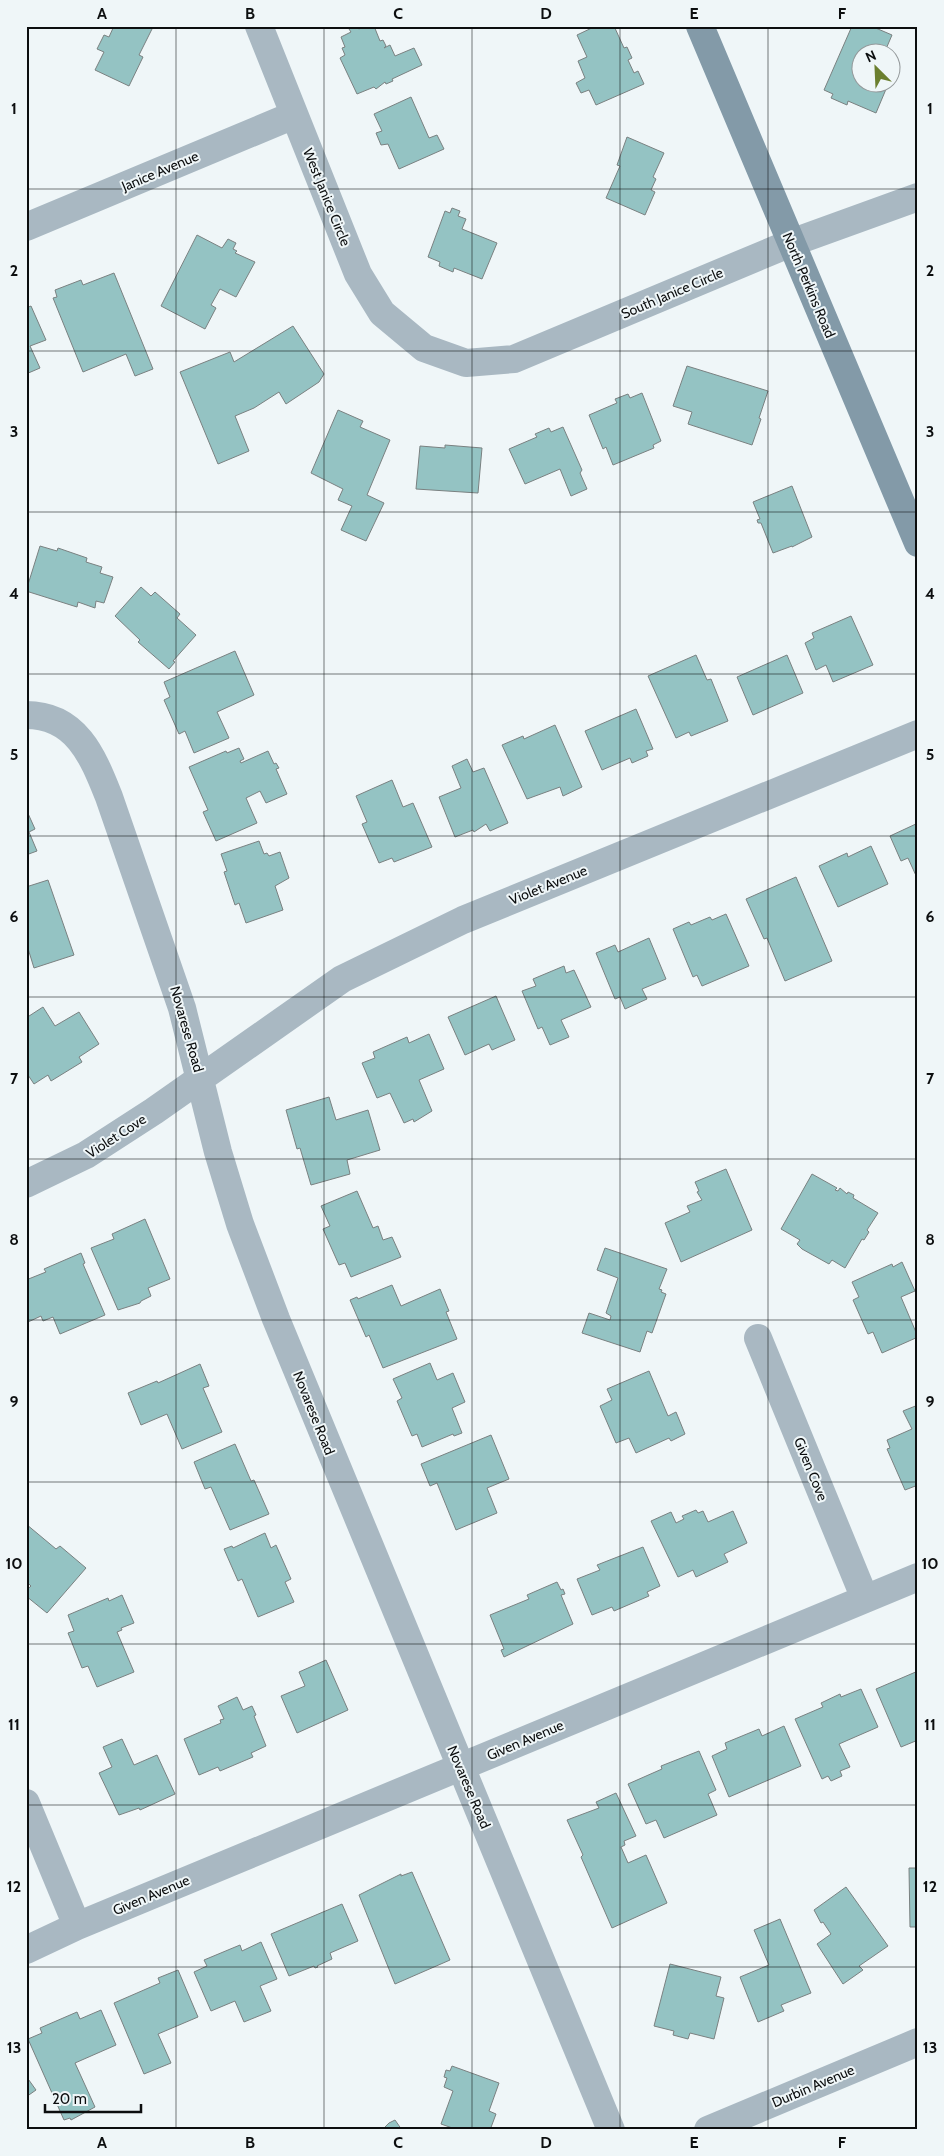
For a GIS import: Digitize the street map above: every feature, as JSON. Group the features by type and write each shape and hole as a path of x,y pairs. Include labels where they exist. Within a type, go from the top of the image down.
{"street":[{"name":"West Janice Circle","path":"259,26 358,274 382,313 424,348"},
{"name":"North Perkins Road","path":"700,26 918,543"},
{"name":"Janice Avenue","path":"26,227 294,115"},
{"name":"South Janice Circle","path":"424,348 466,363 514,359 792,242 918,197"},
{"name":"Novarese Road","path":"26,715 55,719 71,730 84,744 98,768 182,1008 201,1077 220,1161 240,1224 276,1319 611,2130"},
{"name":"Violet Avenue","path":"201,1077 342,979 462,920 918,734"},
{"name":"Violet Cove","path":"26,1184 86,1156 201,1077"},
{"name":"Given Cove","path":"758,1338 865,1599"},
{"name":"Given Avenue","path":"26,1950 77,1926 918,1577"},
{"path":"26,1803 77,1926"},
{"name":"Durbin Avenue","path":"708,2130 918,2042"}],"building":[{"path":"114,26 153,27 139,55 143,57 129,86 95,70 104,52 97,49 104,35 109,37"},
{"path":"355,26 359,29 364,26 374,26 380,41 383,40 386,46 384,48 390,45 395,56 414,48 422,65 392,79 393,81 386,84 385,82 376,89 374,87 357,94 340,58 345,55 342,48 345,47 341,37 351,32 349,29"},
{"path":"596,26 614,26 624,48 627,47 632,58 628,60 634,73 638,71 644,84 596,105 589,90 581,93 576,83 585,78 578,61 587,57 577,35"},
{"path":"852,26 871,26 892,35 889,42 852,42 852,92 885,92 876,113 848,101 847,105 831,98 833,94 824,90"},
{"path":"411,97 429,138 437,135 444,149 399,169 388,144 381,145 376,133 382,131 374,114"},
{"path":"627,137 664,153 653,177 656,179 651,190 655,192 645,215 606,198 620,166 617,165"},
{"path":"452,208 460,211 458,216 466,219 462,229 497,243 482,279 454,268 453,272 439,266 440,262 428,257 445,211 450,213"},
{"path":"197,235 222,248 228,239 236,243 233,249 237,251 235,253 255,262 236,297 220,289 211,305 216,308 205,329 161,306"},
{"path":"114,273 153,369 135,376 126,354 83,372 53,298 57,297 55,290 81,280 83,285"},
{"path":"31,306 46,340 30,346 40,368 26,374 26,308"},
{"path":"293,326 324,374 319,382 286,404 279,392 254,408 235,416 249,451 218,464 180,372 230,352 234,362"},
{"path":"687,366 768,391 752,445 688,424 692,412 673,406"},
{"path":"642,393 661,441 653,445 654,448 613,465 606,447 603,449 589,415 617,403 615,399 628,394 630,398"},
{"path":"338,410 363,421 360,427 390,440 367,495 384,503 366,541 341,530 352,506 338,500 343,489 311,473"},
{"path":"563,427 582,470 580,473 587,489 571,496 560,469 525,484 509,449 537,437 535,434 549,428 551,432"},
{"path":"445,445 482,448 478,493 416,489 420,446 445,448"},
{"path":"792,486 812,537 792,547 773,553 761,523 758,523 757,520 760,519 753,502"},
{"path":"40,546 57,551 58,548 87,558 86,562 102,567 100,573 113,577 104,603 96,601 95,608 78,602 77,607 26,591"},
{"path":"141,587 151,596 155,592 180,614 177,618 196,635 173,661 175,662 169,669 138,642 140,640 115,616"},
{"path":"851,616 873,665 833,682 826,665 816,670 805,643 814,638 812,633"},
{"path":"235,651 254,695 217,712 229,738 194,753 185,731 179,734 164,700 170,697 164,682"},
{"path":"696,655 707,680 711,679 728,721 691,736 689,732 676,738 648,676"},
{"path":"787,655 803,693 753,715 737,677"},
{"path":"636,709 653,749 646,751 648,756 632,763 630,758 602,770 585,731"},
{"path":"555,725 582,787 563,796 560,787 527,799 502,745 523,736 524,739"},
{"path":"239,748 244,759 240,761 241,763 268,751 274,764 276,763 279,768 276,769 287,794 266,803 260,791 246,798 257,823 216,841 203,812 208,810 189,767 226,751 227,753"},
{"path":"467,759 473,772 484,768 508,823 490,831 486,824 474,832 473,830 455,837 439,797 461,788 452,766"},
{"path":"392,780 403,807 413,803 432,847 394,862 392,858 379,863 362,824 367,822 356,796"},
{"path":"26,809 35,829 29,832 37,851 26,855"},
{"path":"918,823 918,880 908,858 901,861 890,836"},
{"path":"259,841 264,854 267,853 269,856 280,852 289,878 275,886 283,910 246,923 239,903 235,905 224,872 227,871 221,854"},
{"path":"871,846 888,884 838,907 819,866 847,853 848,857"},
{"path":"796,877 832,961 785,981 767,938 764,939 746,899"},
{"path":"48,880 74,955 34,968 26,942 26,887"},
{"path":"726,914 749,966 702,986 697,975 693,977 673,929 689,922 691,925 710,917 712,920"},
{"path":"649,938 666,979 642,989 647,999 625,1009 620,997 615,999 596,953 615,945 618,952"},
{"path":"564,966 566,973 574,970 591,1007 561,1020 569,1037 550,1045 542,1027 538,1029 522,991 536,986 533,979"},
{"path":"496,996 515,1040 492,1050 489,1044 465,1055 448,1017"},
{"path":"43,1007 55,1026 79,1012 99,1044 79,1057 82,1062 51,1081 48,1075 34,1084 26,1072 26,1018"},
{"path":"429,1034 444,1069 419,1080 432,1111 414,1122 413,1119 404,1123 390,1093 377,1098 362,1063 375,1058 373,1052 407,1037 409,1043"},
{"path":"329,1097 336,1120 368,1110 380,1150 347,1160 350,1174 311,1185 300,1148 297,1149 286,1110"},
{"path":"726,1169 752,1230 681,1262 665,1223 690,1212 687,1206 702,1200 697,1192 699,1191 695,1182"},
{"path":"812,1174 837,1188 835,1190 838,1191 840,1188 847,1194 848,1192 854,1195 853,1198 878,1213 867,1230 869,1232 864,1240 862,1239 845,1268 832,1260 829,1264 802,1249 797,1244 800,1240 781,1229"},
{"path":"357,1191 373,1228 378,1226 383,1240 392,1237 401,1257 351,1277 345,1263 339,1265 323,1229 330,1226 321,1206"},
{"path":"145,1219 170,1279 148,1288 151,1296 140,1303 118,1310 91,1248 114,1239 112,1234"},
{"path":"605,1248 667,1269 659,1289 666,1294 652,1333 647,1331 640,1352 582,1333 589,1313 610,1320 611,1316 606,1313 618,1278 597,1270"},
{"path":"81,1253 85,1263 83,1264 105,1315 60,1334 53,1317 43,1321 41,1316 28,1322 26,1318 26,1280 46,1272 44,1269"},
{"path":"902,1262 915,1291 901,1297 918,1337 882,1353 873,1332 868,1334 853,1300 859,1297 852,1282 892,1264 893,1267"},
{"path":"392,1285 401,1306 440,1289 449,1311 446,1312 457,1339 383,1368 369,1335 366,1337 350,1300 357,1297 358,1299"},
{"path":"430,1363 437,1380 453,1373 465,1402 452,1408 462,1433 454,1436 453,1434 422,1447 417,1434 412,1436 397,1401 402,1398 393,1379"},
{"path":"200,1364 209,1386 203,1388 222,1432 182,1449 167,1414 141,1425 128,1393 157,1381 158,1383"},
{"path":"649,1371 668,1416 676,1412 685,1434 671,1441 669,1438 636,1453 629,1438 616,1443 600,1406 612,1400 607,1389"},
{"path":"918,1405 918,1485 905,1490 887,1449 890,1448 887,1440 912,1429 903,1411"},
{"path":"491,1435 509,1479 487,1488 497,1513 456,1530 437,1483 430,1486 421,1464"},
{"path":"235,1444 251,1481 254,1480 269,1514 230,1530 211,1487 205,1489 194,1462"},
{"path":"696,1510 698,1513 703,1511 708,1522 733,1511 747,1543 724,1554 728,1562 696,1577 693,1570 678,1577 651,1521 671,1512 676,1523 684,1519 682,1516"},
{"path":"26,1524 56,1549 60,1546 86,1568 47,1613 26,1596 26,1591 31,1586 26,1581"},
{"path":"265,1533 271,1548 276,1545 291,1579 285,1582 294,1602 258,1617 242,1579 238,1581 224,1549 232,1546 233,1548"},
{"path":"643,1547 660,1586 647,1592 649,1596 614,1611 612,1607 592,1615 577,1579 600,1570 597,1565"},
{"path":"557,1582 565,1594 561,1595 573,1624 504,1657 501,1650 504,1649 490,1615 529,1599 527,1595"},
{"path":"122,1595 134,1623 121,1628 122,1630 117,1632 134,1672 97,1687 88,1666 82,1668 68,1633 74,1631 68,1615 108,1598 109,1601"},
{"path":"326,1660 348,1710 297,1733 281,1696 305,1686 299,1672"},
{"path":"918,1671 918,1740 901,1747 876,1689"},
{"path":"861,1689 878,1727 839,1744 850,1767 840,1771 842,1776 831,1781 828,1776 822,1779 795,1719 823,1707 821,1703 840,1694 841,1697"},
{"path":"237,1697 243,1710 252,1706 266,1746 251,1753 253,1757 220,1771 218,1767 199,1775 184,1739 221,1723 220,1720 224,1719 218,1706"},
{"path":"784,1726 801,1766 729,1797 712,1756 727,1749 725,1743 759,1729 762,1736"},
{"path":"122,1739 134,1765 157,1755 175,1794 140,1810 139,1808 119,1815 99,1773 112,1767 103,1747"},
{"path":"699,1751 716,1790 708,1794 717,1815 664,1838 656,1820 646,1824 628,1784 662,1769 661,1766"},
{"path":"616,1793 636,1836 624,1841 625,1845 621,1847 628,1863 646,1855 667,1903 612,1928 567,1820 599,1808 596,1802"},
{"path":"909,1868 918,1868 918,1927 910,1927"},
{"path":"412,1872 450,1960 395,1984 359,1895 401,1874 401,1876"},
{"path":"846,1887 888,1946 859,1966 863,1970 843,1984 817,1944 831,1934 823,1922 821,1923 814,1910"},
{"path":"342,1904 358,1941 330,1953 332,1959 318,1967 315,1968 314,1966 289,1976 271,1934"},
{"path":"780,1919 811,1993 781,2005 784,2011 758,2022 740,1977 769,1965 754,1930"},
{"path":"261,1942 277,1979 260,1986 271,2011 244,2022 235,2001 211,2011 194,1972 207,1966 204,1960 240,1945 242,1951"},
{"path":"670,1964 721,1977 716,1996 724,1998 714,2039 690,2033 688,2039 673,2035 674,2031 654,2026"},
{"path":"178,1970 198,2017 158,2034 171,2063 144,2074 114,2003 160,1983 158,1978"},
{"path":"101,2010 116,2045 75,2063 95,2107 71,2120 70,2118 64,2120 28,2039 42,2033 40,2028 77,2012 80,2019"},
{"path":"452,2066 499,2083 489,2111 496,2114 490,2130 458,2130 441,2124 453,2091 444,2087 447,2078 444,2077 446,2070 450,2071"},
{"path":"26,2076 36,2090 26,2097"},
{"path":"395,2120 402,2130 382,2130 389,2123"}]}
